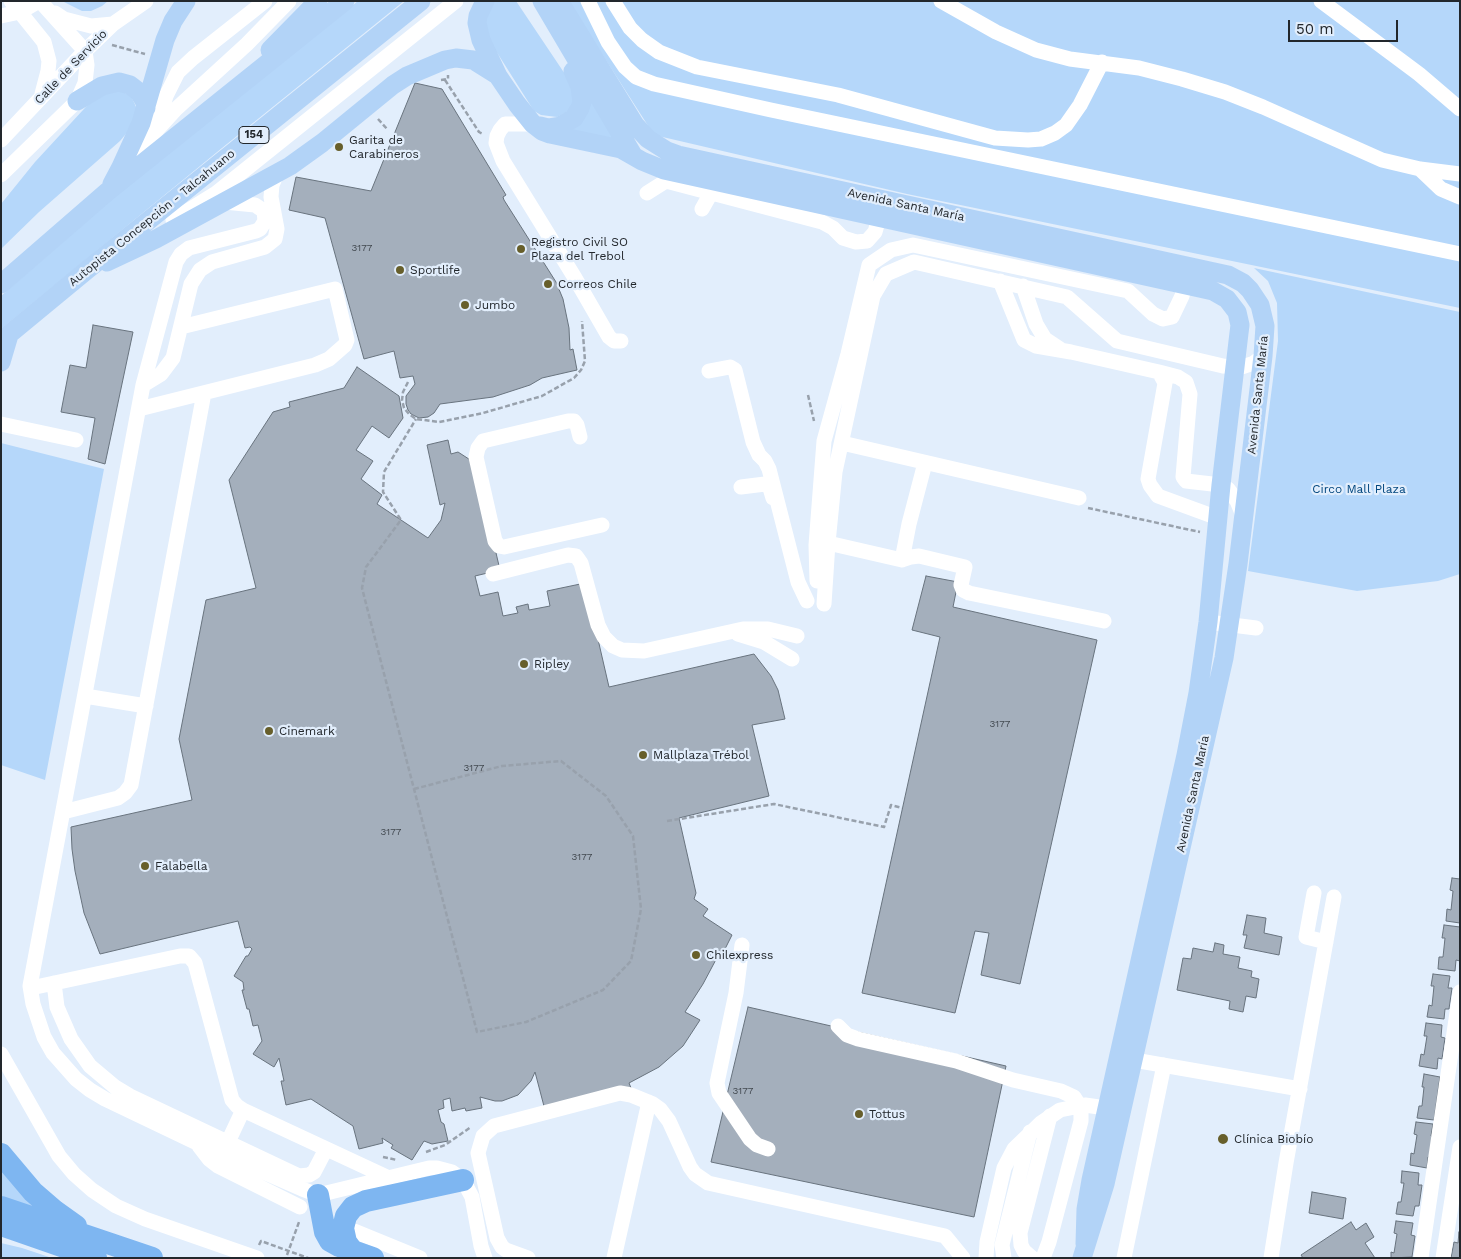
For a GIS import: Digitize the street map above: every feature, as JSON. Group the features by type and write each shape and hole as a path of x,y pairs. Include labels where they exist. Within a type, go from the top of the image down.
{"highway":[{"path":"1,1154 33,1192 96,1248"},
{"path":"373,1258 353,1241 346,1242 342,1228 346,1216 353,1207 366,1202 463,1180"},
{"path":"309,1201 327,1236 334,1244 353,1241"},
{"path":"1,1207 96,1248"},
{"path":"1,1225 44,1240"},
{"path":"1,1234 152,1258"}],"main road":[{"path":"107,192 134,142 146,108 159,58 173,21 186,1"},
{"path":"242,85 266,54 318,1"},
{"path":"1,284 107,192 346,1"},
{"name":"Autopista Concepción - Talcahuano","path":"5,338 421,1"},
{"path":"484,1 478,16 478,32 498,76 533,124 548,128 560,126 574,118 582,102 578,79 543,4"},
{"path":"543,4 633,155"},
{"name":"Avenida Santa María","path":"543,4 635,125 648,139 678,156 1228,275 1243,283 1260,305 1265,326 1264,356 1224,658 1105,1184 1084,1251"},
{"path":"87,270 134,250 277,173 322,143 393,84 407,76 456,58 473,60 498,76"},
{"path":"77,101 107,83 119,82 130,85 139,92 146,108"},
{"name":"Avenida Santa María","path":"533,124 550,134 621,149 642,161 664,170 1185,285 1221,295 1237,312 1240,325 1221,485 1208,622 1198,693 1186,755 1088,1194 1084,1251"},
{"path":"1,362 5,338"}],"street":[{"path":"1,175 77,101 85,84 90,46 39,1"},
{"path":"1,16 15,6 39,1 64,19 92,26 113,24"},
{"name":"Calle de Servicio","path":"1,140 90,46 113,24 146,1"},
{"path":"155,132 166,96 178,72 265,1"},
{"path":"107,192 155,132 186,99 247,44 289,1"},
{"path":"87,270 215,194 456,1"},
{"path":"588,1 608,42 625,67 636,77 654,84 1460,254"},
{"path":"613,1 630,28 642,40 659,52 689,64 838,95 995,138 1042,139 1055,133 1066,125 1080,105 1102,62"},
{"path":"941,1 996,32 1036,50 1070,59 1140,68 1225,92 1382,160 1420,170 1460,174"},
{"path":"1321,1 1419,74 1460,109"},
{"path":"15,6 44,42 47,51 48,71 46,83 36,103"},
{"path":"533,124 506,124 497,136 496,143 503,161 609,337 614,341 621,341"},
{"path":"1420,170 1441,189 1460,197"},
{"path":"143,385 153,380 168,367 173,358 191,284 200,270 212,262 265,247 275,239 277,229 270,198 277,173"},
{"path":"647,193 666,180 822,222 833,228 843,238 856,242 867,241 875,232 879,218"},
{"path":"702,209 711,193"},
{"path":"224,202 250,203 255,205 264,211 263,225 256,231 189,248 178,258 143,385 31,988 38,1021 44,1037 64,1066 76,1079 104,1099 197,1143 309,1201"},
{"path":"793,563 804,563 810,560 822,544 824,441 848,354 869,265 891,250 913,245 1128,291 1153,314 1163,319 1172,316 1185,285"},
{"path":"811,601 835,472 873,296 886,274 914,262 1067,297 1117,341 1235,367 1249,365 1264,356"},
{"path":"1000,281 1024,340 1036,346 1159,372 1178,377 1186,382 1190,394 1183,477 1186,481 1221,485 1233,495 1244,518"},
{"path":"1023,286 1036,324 1045,339 1058,348 1071,352"},
{"path":"139,409 315,365 329,359 347,340 335,289 181,327"},
{"path":"709,370 730,367 735,370 752,442 769,469 798,582 811,601"},
{"path":"1159,372 1165,383 1148,479 1150,485 1158,496 1218,518"},
{"path":"63,812 118,798 131,785 204,393"},
{"path":"580,437 574,421 568,421 483,441 478,448 477,467 495,541 499,546 504,546 602,525"},
{"path":"1,424 76,440"},
{"path":"842,443 1079,498"},
{"path":"902,560 909,524 926,463"},
{"path":"741,487 765,484 770,488 797,587 811,601"},
{"path":"822,544 902,560 919,556 965,567 961,585 963,590 1104,621"},
{"path":"493,574 568,555 576,556 581,562 598,625 604,637 613,646 622,650 644,652 744,629 768,629 797,636"},
{"path":"1208,622 1256,628"},
{"path":"724,633 739,634 764,642 792,658"},
{"path":"85,696 146,706"},
{"path":"1314,893 1306,937 1326,942"},
{"path":"1271,1258 1286,1163 1334,897"},
{"path":"742,945 736,993 717,1083 719,1093 750,1139 757,1145 768,1149"},
{"path":"31,988 180,956 189,956 195,963 232,1100 243,1110 389,1178"},
{"path":"54,983 57,1007 70,1039 85,1060 102,1077 130,1096 295,1174 304,1176 314,1172 326,1149"},
{"path":"1421,1258 1434,1171 1454,1076 1460,992"},
{"path":"838,1026 847,1035 858,1039 956,1061 1013,1080 1068,1093 1078,1102 1081,1121 1049,1242 1043,1258"},
{"path":"1,1054 59,1156 74,1174 92,1190 116,1206 145,1219 257,1254"},
{"path":"1134,1060 1300,1089"},
{"path":"1124,1258 1164,1065"},
{"path":"528,1258 506,1250 497,1238 478,1153 483,1136 494,1126 613,1094 631,1095 649,1102 660,1109 666,1116 690,1167 708,1183 946,1236 962,1258"},
{"path":"614,1258 649,1102"},
{"path":"986,1258 987,1242 1004,1168 1014,1149 1030,1132 1060,1110 1077,1105 1106,1108"},
{"path":"228,1142 243,1110"},
{"path":"1032,1258 1024,1251 1021,1245 1020,1233 1050,1116"},
{"path":"1004,1258 1002,1245 1030,1132"},
{"path":"197,1143 209,1159 218,1166 309,1201 429,1168 452,1172 463,1180 472,1196 485,1258"},
{"path":"1443,1258 1460,1147"},
{"path":"1434,1171 1456,1174"},
{"path":"353,1241 420,1258"}],"path":[{"path":"90,46 159,58"},
{"path":"445,80 478,132 496,143"},
{"path":"373,113 388,130"},
{"path":"408,382 403,392 404,408 416,419 439,422 483,413 542,396 574,378 581,370 585,360 582,319"},
{"path":"808,395 816,428"},
{"path":"414,789 502,766 561,761 606,796 633,836 641,909 631,961 603,990 526,1022 477,1032 414,789 362,588 366,567 401,520 382,492 384,472 416,419"},
{"path":"667,821 774,804 884,827 891,805 902,808"},
{"path":"418,1155 445,1145 474,1124"},
{"path":"379,1156 388,1160 402,1160"},
{"path":"257,1254 261,1241 308,1258"},
{"path":"287,1255 291,1244"}],"green space":[{"path":"62,1 108,1 91,11 82,11"},
{"path":"358,1 404,1 1,329 1,296 117,195"},
{"path":"490,1 516,1 573,86 575,91 572,109 557,117 541,115 534,111 484,32"},
{"path":"568,1 1460,1 1460,308 907,194 654,135"},
{"path":"119,90 131,96 137,109 130,129 120,141 39,212 1,249 1,204 35,162 95,97"},
{"path":"592,97 620,141 566,129"},
{"name":"Circo Mall Plaza","path":"1254,268 1460,312 1460,574 1438,581 1357,591 1248,571 1278,341 1277,303 1268,281"},
{"path":"1,443 104,469 45,780 1,765"},
{"path":"1,1169 36,1208 1,1197"},
{"path":"1,1243 22,1248 52,1258 1,1258"}],"building":[{"path":"415,83 442,89 506,195 503,197 504,200 556,282 563,299 569,328 570,350 573,349 577,370 542,378 530,385 493,397 440,404 434,413 428,417 419,418 411,414 406,404 406,396 415,384 413,376 400,378 394,351 364,359 325,218 289,210 296,177 371,191"},
{"path":"93,325 133,332 105,464 88,459 95,418 61,412 70,365 86,368"},
{"path":"357,367 399,396 403,418 389,438 372,426 356,450 373,461 361,479 382,495 377,504 428,538 441,520 445,503 440,505 427,445 448,440 451,454 458,452 475,463 500,570 475,576 480,596 498,592 503,616 518,613 516,607 528,604 529,610 550,606 547,591 585,583 609,687 754,654 771,676 778,690 785,719 752,725 769,796 679,818 696,893 694,899 708,909 703,916 732,935 723,953 720,952 685,1012 700,1020 683,1046 659,1067 629,1083 631,1088 545,1110 535,1072 531,1081 518,1095 502,1101 480,1097 482,1108 466,1111 465,1108 452,1111 450,1098 443,1100 444,1108 438,1110 448,1141 432,1144 424,1141 412,1160 391,1148 393,1145 382,1138 383,1143 359,1149 353,1126 311,1099 286,1105 281,1081 284,1081 279,1058 274,1067 253,1054 262,1041 258,1025 253,1026 249,1009 247,1009 242,990 244,990 243,982 234,976 252,949 250,947 245,948 238,921 100,954 84,913 72,849 71,827 192,800 179,739 206,600 256,588 229,480 273,412 290,407 289,402 344,388"},
{"path":"926,576 958,582 953,607 1097,640 1020,984 981,975 989,933 975,931 955,1013 862,993 940,637 912,630"},
{"path":"1452,878 1460,879 1460,923 1446,921 1447,909 1451,910 1453,891 1450,890"},
{"path":"1247,915 1266,918 1264,933 1282,937 1279,955 1244,948 1247,935 1243,935"},
{"path":"1444,925 1460,927 1460,961 1456,960 1455,971 1438,969 1439,957 1443,957 1445,938 1442,938"},
{"path":"1215,943 1224,945 1223,954 1240,957 1238,968 1252,971 1251,977 1259,979 1256,998 1246,996 1243,1012 1229,1009 1230,1001 1177,990 1183,958 1191,959 1193,948 1213,952"},
{"path":"1433,974 1450,976 1448,988 1452,988 1449,1009 1445,1009 1444,1019 1427,1017 1429,1005 1432,1006 1434,986 1431,986"},
{"name":"Tottus","path":"748,1007 1006,1066 974,1217 711,1162"},
{"path":"1426,1023 1442,1025 1441,1037 1445,1038 1442,1059 1438,1058 1437,1069 1419,1066 1421,1054 1424,1055 1427,1036 1424,1036"},
{"path":"1424,1074 1440,1077 1434,1120 1417,1118 1419,1106 1422,1106"},
{"path":"1416,1122 1433,1124 1431,1136 1435,1137 1432,1157 1428,1157 1427,1168 1410,1165 1411,1153 1414,1154 1417,1135 1414,1134"},
{"path":"1402,1171 1419,1173 1418,1185 1422,1185 1419,1206 1415,1206 1413,1216 1396,1214 1398,1202 1401,1202 1404,1183 1401,1183"},
{"path":"1312,1192 1346,1198 1343,1219 1309,1213"},
{"path":"1396,1221 1413,1223 1411,1235 1415,1236 1412,1257 1391,1258 1391,1252 1394,1253 1397,1234 1394,1233"},
{"path":"1351,1222 1356,1230 1366,1223 1374,1237 1365,1243 1375,1258 1303,1258 1301,1255"},
{"path":"1459,1232 1460,1258 1451,1258 1454,1242 1458,1243"}],"place":[{"name":"Garita de Carabineros","path":"339,147"},
{"name":"Registro Civil SO Plaza del Trebol","path":"521,249"},
{"name":"Sportlife","path":"400,270"},
{"name":"Correos Chile","path":"548,284"},
{"name":"Jumbo","path":"465,305"},
{"name":"Ripley","path":"524,664"},
{"name":"Cinemark","path":"269,731"},
{"name":"Mallplaza Trébol","path":"643,755"},
{"name":"Falabella","path":"145,866"},
{"name":"Chilexpress","path":"696,955"},
{"name":"Tottus","path":"859,1114"},
{"name":"Clínica Biobío","path":"1223,1139"}]}
